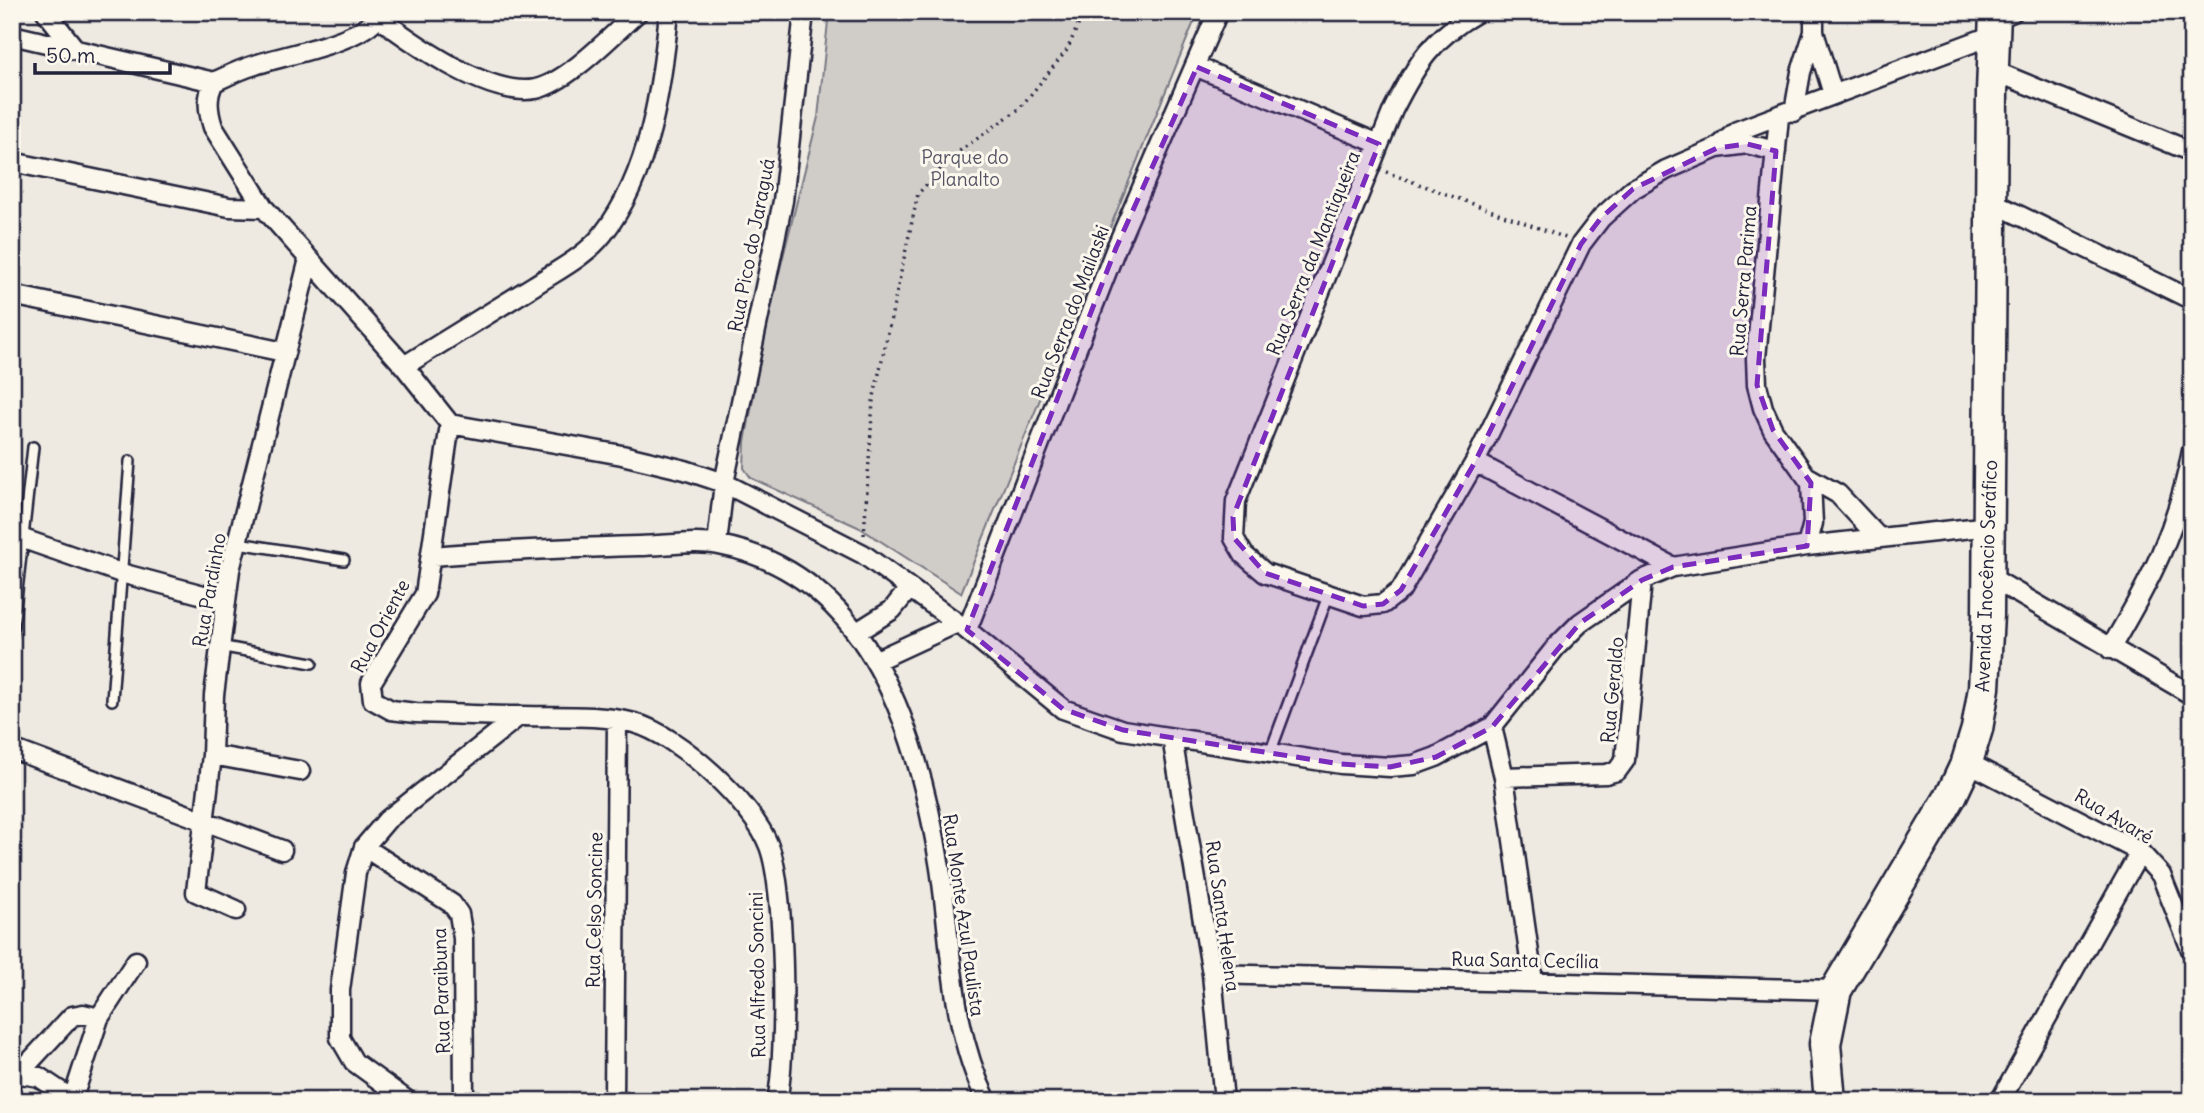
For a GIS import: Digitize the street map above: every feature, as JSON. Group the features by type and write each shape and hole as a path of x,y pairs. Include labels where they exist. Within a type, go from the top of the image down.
{"main road":[{"name":"Avenida Inocêncio Seráfico","path":"1829,1101 1825,1044 1836,990 1967,762 1984,688 1990,577 1992,70 1999,20"}],"street":[{"path":"46,12 76,50"},
{"path":"12,35 214,82 255,64 340,40 379,15 415,45 459,70 496,85 536,89 565,74 638,12"},
{"path":"404,366 566,265 603,234 628,192 644,147 659,93 669,12"},
{"name":"Rua Pico do Jaraguá","path":"717,544 724,483 783,201 804,12"},
{"name":"Rua Serra do Mailaski","path":"962,627 1116,248 1197,67 1218,12"},
{"name":"Rua Serra da Mantiqueira","path":"1328,596 1265,573 1244,555 1234,538 1236,501 1379,144 1411,73 1450,28 1478,12"},
{"path":"1814,12 1814,32 1833,94"},
{"path":"1328,596 1363,606 1383,604 1401,590 1475,462 1581,244 1601,218 1633,189 1666,170 1717,148 1737,131 1759,121 1786,115 1999,20"},
{"name":"Rua Serra Parima","path":"1814,32 1776,151 1756,358 1757,385 1773,430 1808,477 1838,494 1878,537"},
{"path":"1197,67 1379,144"},
{"path":"1992,70 2192,152"},
{"path":"214,82 208,102 213,127 264,208 404,366 450,425 622,455 685,470 724,483 863,554 962,627 1063,709 1123,730 1341,764 1390,767 1414,765 1454,748 1492,727 1556,647 1580,623 1642,580 1673,567 1807,546 1990,526"},
{"path":"1717,148 1747,145 1776,151"},
{"path":"12,162 229,207 264,208"},
{"path":"1992,202 2192,300"},
{"name":"Rua Pardinho","path":"236,910 196,892 206,820 219,646 238,543 309,259"},
{"path":"12,295 284,352"},
{"name":"Rua Oriente","path":"450,425 433,556 425,594 371,683 373,700 391,710 519,716"},
{"path":"2110,649 2152,578 2171,535 2192,451"},
{"path":"1475,462 1673,567"},
{"name":"Rua Serra Parima","path":"1807,546 1813,507 1808,477"},
{"path":"18,537 121,573 226,601"},
{"path":"433,556 717,544"},
{"name":"Rua Monte Azul Paulista","path":"717,544 777,566 808,585 857,632 877,660 915,753 939,867 961,1034 987,1101"},
{"path":"1990,577 2192,695"},
{"name":"Rua Geraldo","path":"1504,777 1605,774 1617,771 1625,760 1642,580"},
{"path":"857,632 892,610 909,589"},
{"path":"877,660 962,627"},
{"path":"408,1101 354,1062 346,1052 338,1026 356,873 364,847 414,797 519,716"},
{"name":"Rua Alfredo Soncini","path":"519,716 617,721 652,731 700,763 755,816 770,848 780,920 781,1059 777,1101"},
{"name":"Rua Celso Soncine","path":"614,1101 617,721"},
{"path":"1492,727 1504,777 1532,981"},
{"name":"Rua Santa Helena","path":"1172,738 1212,974 1224,1101"},
{"path":"12,749 282,850"},
{"path":"212,755 300,771"},
{"name":"Rua Avaré","path":"1967,762 2140,852 2161,875 2192,952"},
{"name":"Rua Paraibuna","path":"364,847 440,894 459,914 463,937 464,1101"},
{"path":"2000,1101 2140,852"},
{"path":"17,1077 52,1084 72,1100 99,1018 136,961"},
{"name":"Rua Santa Cecília","path":"1212,974 1836,990"},
{"path":"17,1077 72,1016 99,1018"}],"lane":[{"path":"12,636 18,537 33,447"},
{"path":"112,700 130,461"},
{"path":"238,543 344,560"},
{"path":"1270,754 1328,596"},
{"path":"219,646 313,663"}],"path":[{"path":"863,554 873,401 918,194 951,157 1019,109 1067,50 1084,12"},
{"path":"1370,167 1581,244"}],"highlighted area":[{"path":"1197,67 1379,144 1233,517 1234,538 1265,573 1363,606 1383,604 1401,590 1475,462 1581,244 1601,218 1633,189 1717,148 1747,144 1776,151 1757,385 1773,430 1811,483 1807,546 1673,567 1642,580 1580,623 1492,727 1436,757 1390,767 1341,764 1123,730 1063,709 967,630 1116,248"}],"green space":[{"name":"Parque do Planalto","path":"829,12 1198,12 961,593 860,528 751,478 744,468 745,442 769,313 818,117"}]}
